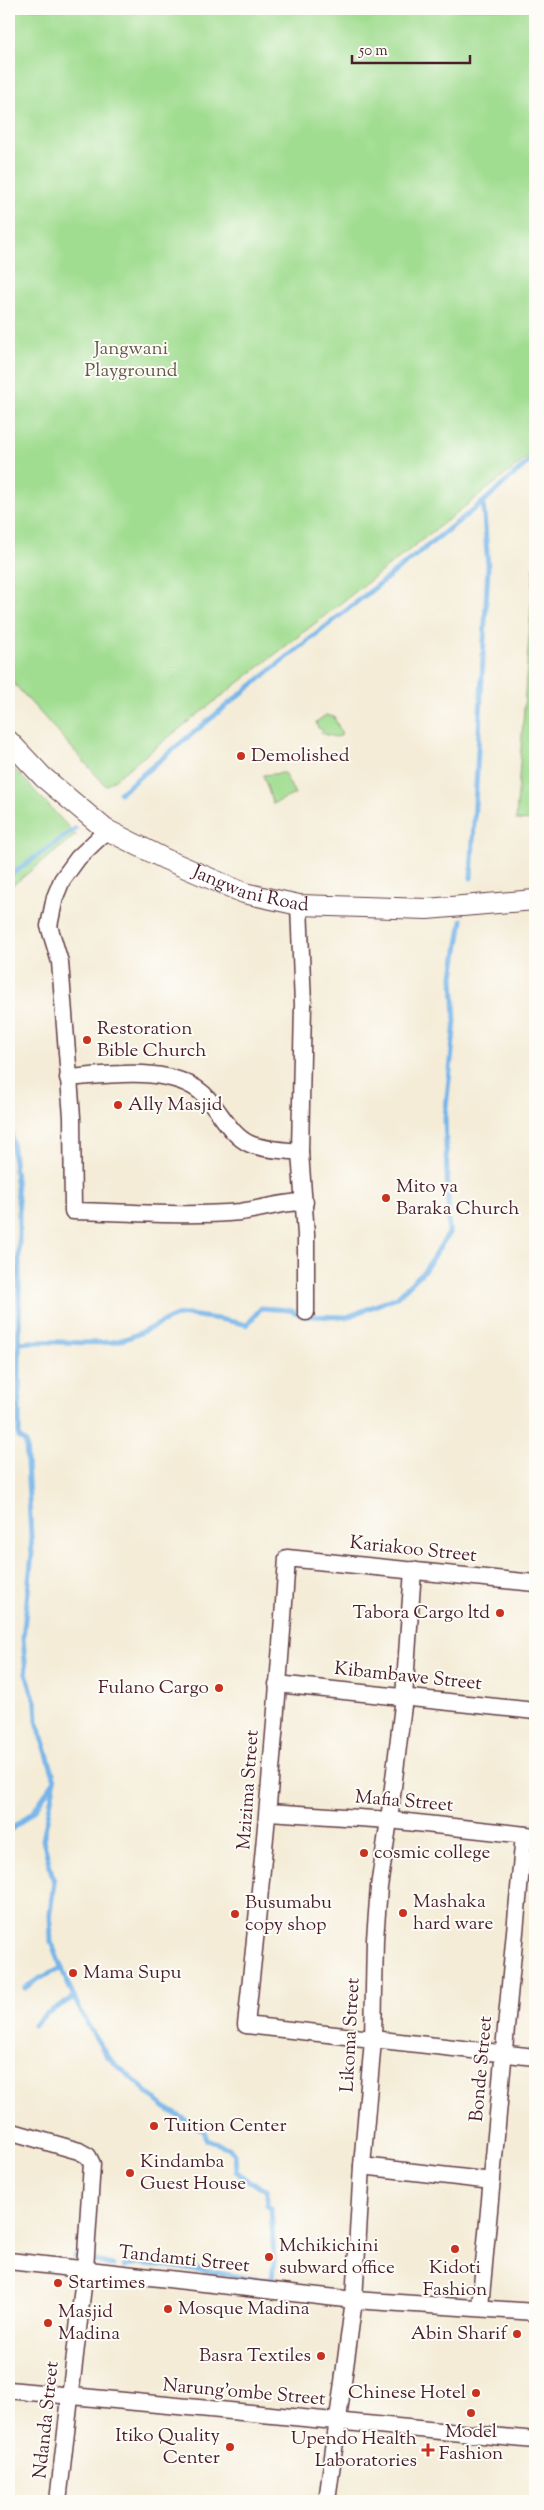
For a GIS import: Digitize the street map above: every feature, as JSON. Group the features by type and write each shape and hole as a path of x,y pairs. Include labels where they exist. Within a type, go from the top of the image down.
{"street":[{"name":"Jangwani Road","path":"9,741 43,776 105,829 165,859 244,893 299,905 427,909 535,900"},
{"path":"105,829 102,836 78,858 62,880 50,915 49,926 60,962 72,1117 74,1211 240,1212 294,1202 305,1202"},
{"path":"299,905 303,1005 300,1152 305,1202 306,1312"},
{"path":"68,1078 126,1073 156,1076 179,1082 197,1089 236,1133 250,1144 300,1152"},
{"name":"Kariakoo Street","path":"287,1558 535,1583"},
{"name":"Mzizima Street","path":"287,1558 269,1812 246,2025 373,2040"},
{"name":"Likoma Street","path":"327,2501 354,2300 362,2166 373,2040 379,1886 404,1697 413,1570"},
{"name":"Kibambawe Street","path":"277,1684 535,1711"},
{"name":"Mafia Street","path":"269,1812 389,1820 530,1836"},
{"name":"Bonde Street","path":"480,2306 504,2054 530,1836"},
{"path":"373,2040 535,2057"},
{"name":"Ndanda Street","path":"9,2131 79,2151 88,2156 92,2164 85,2269 58,2501"},
{"path":"362,2166 492,2181"},
{"name":"Tandamti Street","path":"9,2261 354,2300 480,2306 535,2312"},
{"name":"Narung'ombe Street","path":"9,2390 535,2440"}],"green space":[{"name":"Jangwani Playground","path":"9,9 535,9 535,452 106,786 9,678"},
{"path":"535,569 535,821 516,820"},
{"path":"326,715 334,717 341,736 335,737 321,733 323,730 318,728 316,722"},
{"path":"9,763 76,835 9,888"},
{"path":"284,773 295,794 273,804 263,775"}],"waterway":[{"path":"120,793 232,701 483,502 535,456"},
{"path":"471,878 488,567 483,502"},
{"path":"9,876 75,829"},
{"path":"20,1343 112,1342 129,1337 179,1315 201,1316 247,1325 261,1308 289,1310 305,1316 347,1317 397,1297 425,1270 449,1233 445,1117 455,1022 453,976 462,920"},
{"path":"9,1112 19,1209 19,1437 26,1443 32,1554 23,1638 26,1674 36,1704 37,1721 55,1780 34,1811 9,1831"},
{"path":"55,1780 43,1840 54,1882 50,1913 51,1942 86,2022 107,2056 164,2107 204,2131 207,2140 229,2148 235,2154 236,2171 249,2182 267,2189 267,2206 271,2208 274,2260 272,2280 249,2279 204,2270 138,2263 124,2267"},
{"path":"25,1988 38,1979 62,1968"},
{"path":"34,2025 46,2014 74,1997"},
{"path":"75,2257 113,2265"}],"place":[{"name":"Demolished","path":"241,756"},
{"name":"Restoration Bible Church","path":"87,1040"},
{"name":"Ally Masjid","path":"118,1105"},
{"name":"Mito ya Baraka Church","path":"386,1198"},
{"name":"Tabora Cargo ltd","path":"500,1613"},
{"name":"Fulano Cargo","path":"219,1688"},
{"name":"cosmic college","path":"364,1853"},
{"name":"Mashaka hard ware","path":"403,1913"},
{"name":"Busumabu copy shop","path":"235,1914"},
{"name":"Mama Supu","path":"73,1973"},
{"name":"Tuition Center","path":"154,2126"},
{"name":"Kindamba Guest House","path":"130,2173"},
{"name":"Kidoti Fashion","path":"455,2249"},
{"name":"Mchikichini subward office","path":"269,2257"},
{"name":"Startimes","path":"58,2283"},
{"name":"Mosque Madina","path":"168,2309"},
{"name":"Masjid Madina","path":"48,2323"},
{"name":"Abin Sharif","path":"517,2334"},
{"name":"Basra Textiles","path":"321,2356"},
{"name":"Chinese Hotel","path":"476,2393"},
{"name":"Model Fashion","path":"471,2413"},
{"name":"Itiko Quality Center","path":"230,2447"},
{"name":"Upendo Health Laboratories","path":"428,2450"}]}
